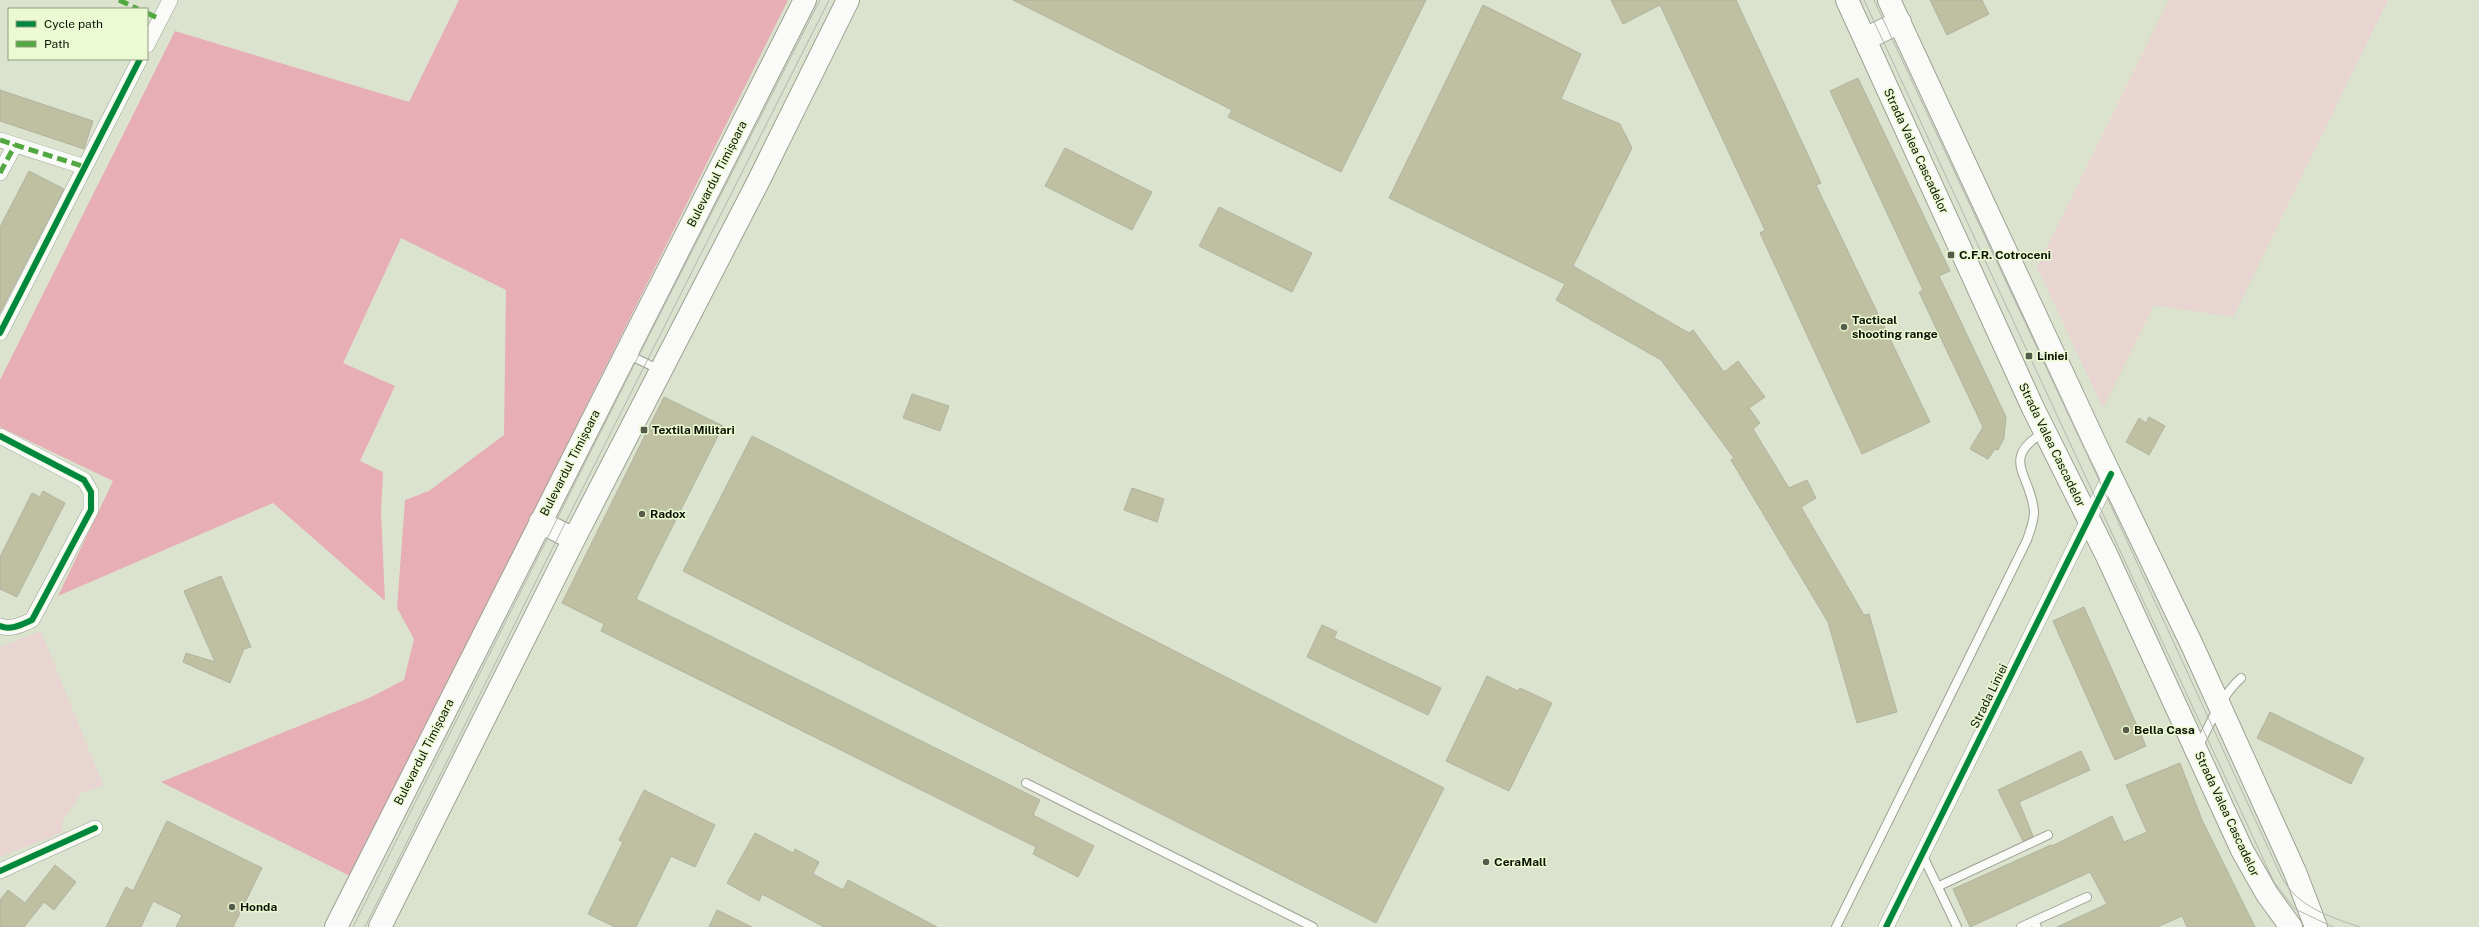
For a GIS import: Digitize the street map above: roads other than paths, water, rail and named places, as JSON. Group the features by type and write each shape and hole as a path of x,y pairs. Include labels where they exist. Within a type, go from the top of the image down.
{"main road":[{"name":"Bulevardul Timișoara","path":"336,927 805,0"},
{"path":"380,927 574,539 848,0"},
{"name":"Strada Valea Cascadelor","path":"1847,0 2046,432 2089,518 2250,864 2266,894 2291,927"},
{"path":"1889,0 2219,707 2295,872 2316,927"},
{"path":"1865,39 1900,22"},
{"path":"540,522 574,539"}],"street":[{"path":"148,43 170,0"},
{"path":"0,333 139,60"},
{"path":"0,140 85,167"},
{"path":"0,173 15,145"},
{"path":"0,436 84,480 91,492 92,510 32,620 21,625 4,628 0,626"},
{"name":"Strada Liniei","path":"1886,927 2111,474"},
{"path":"0,871 95,828"}],"lane":[{"path":"626,354 661,370"},
{"path":"1836,927 2028,540 2034,513 2019,464 2026,446 2032,440 2046,432"},
{"path":"2197,751 2219,707 2234,684 2241,678"},
{"path":"1026,783 1313,927"},
{"path":"1939,886 2048,835"},
{"path":"1922,854 1958,927"},
{"path":"2021,927 2036,924 2088,897"}],"tram line":[{"path":"353,927 637,359 820,0"},
{"path":"365,927 542,569 829,0"},
{"path":"1864,0 2274,882 2295,909 2333,927"},
{"path":"1874,0 2099,480 2282,878 2289,888 2306,904 2326,915 2360,927"}],"place":[{"name":"C.F.R. Cotroceni","path":"1951,255"},
{"name":"Tactical shooting range","path":"1844,327"},
{"name":"Liniei","path":"2029,356"},
{"name":"Textila Militari","path":"644,430"},
{"name":"Radox","path":"642,514"},
{"name":"Bella Casa","path":"2126,730"},
{"name":"CeraMall","path":"1486,862"},
{"name":"Honda","path":"232,907"}]}
